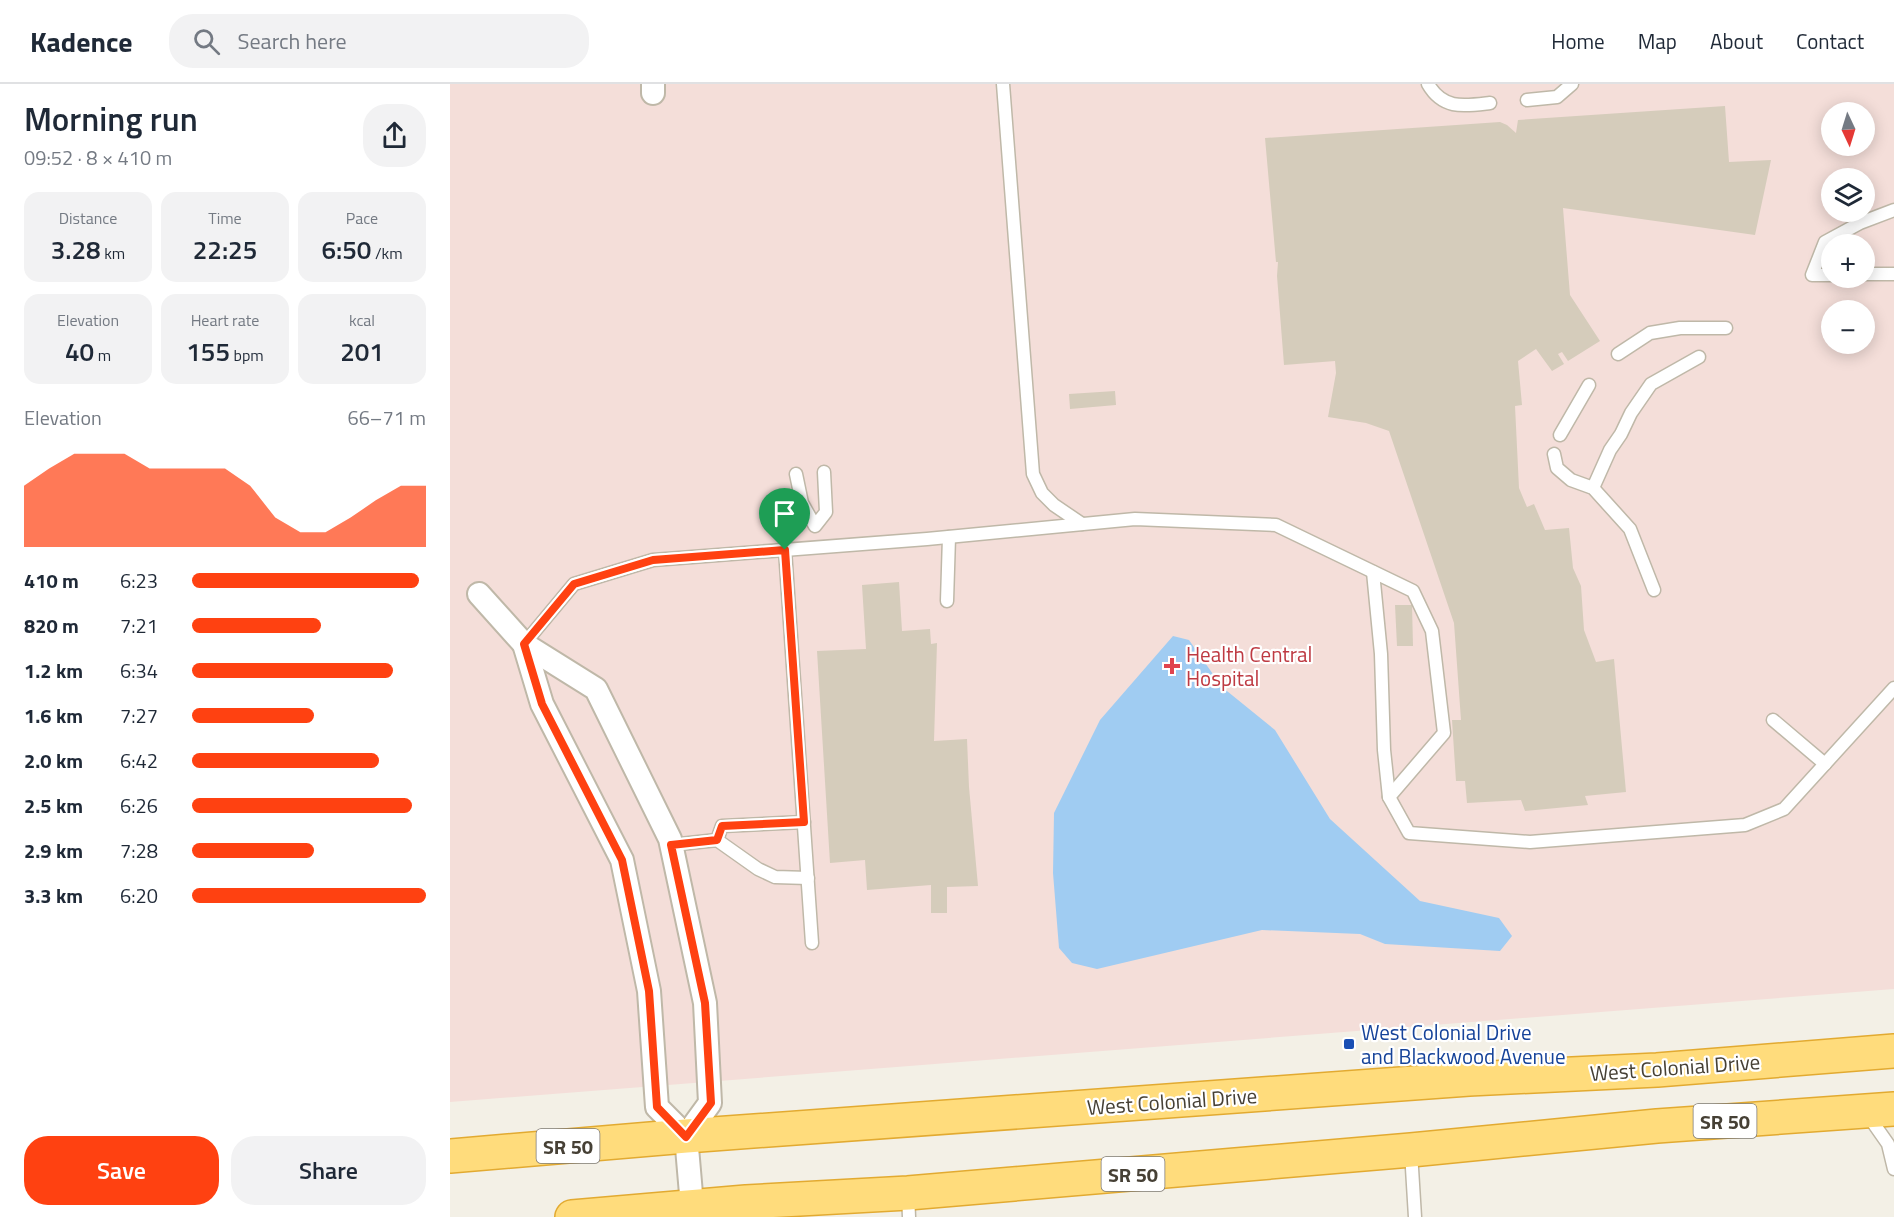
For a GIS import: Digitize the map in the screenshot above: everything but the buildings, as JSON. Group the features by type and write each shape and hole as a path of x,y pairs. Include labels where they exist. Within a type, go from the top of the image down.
{"highway":[{"name":"West Colonial Drive","path":"450,1156 1469,1079 1657,1070 1894,1051"},
{"name":"SR 50","path":"572,1217 908,1205 1411,1150 1656,1126 1879,1110"}],"street":[{"path":"479,594 524,644 596,689 671,845 705,1003 711,1103 686,1137"},
{"path":"524,644 542,704 622,860 649,991 657,1107 686,1137 693,1212"}],"lane":[{"path":"1004,84 1033,474 1042,493 1054,505 1082,524"},
{"path":"1428,84 1435,96 1460,107 1490,103"},
{"path":"1527,100 1557,97 1572,84"},
{"path":"1840,234 1860,223 1894,210"},
{"path":"1821,252 1812,275 1821,275"},
{"path":"1875,274 1894,274"},
{"path":"1618,354 1650,333 1680,328 1726,328"},
{"path":"1593,488 1610,450 1651,384 1699,357"},
{"path":"1560,435 1589,385"},
{"path":"1554,454 1557,468 1571,480 1593,488 1630,529 1654,590"},
{"path":"812,548 815,526 826,512 825,472"},
{"path":"796,474 802,502 815,526"},
{"path":"524,644 574,584 653,560 949,537 1134,519 1276,525 1413,591 1432,631 1444,733 1389,797"},
{"path":"947,601 949,537"},
{"path":"785,550 812,943"},
{"path":"1373,572 1381,654 1384,750 1389,797 1409,833 1530,842 1745,825 1784,809 1894,688"},
{"path":"1773,720 1826,764"},
{"path":"717,840 722,826 804,822"},
{"path":"671,845 717,840 758,869 775,877 808,878"},
{"path":"1879,1110 1894,1168"},
{"path":"1411,1150 1415,1217"}],"shaded area":[{"name":"Health Central Hospital","path":"450,84 1894,84 1894,989 450,1102"}],"water":[{"path":"1173,636 1189,640 1222,687 1275,730 1330,819 1420,901 1499,918 1512,936 1500,951 1385,944 1360,934 1262,930 1097,969 1072,963 1059,948 1053,873 1054,813 1100,720"}],"place":[{"name":"Health Central Hospital","path":"1172,666"},
{"name":"West Colonial Drive and Blackwood Avenue","path":"1349,1044"}],"route":[{"path":"785,550 804,822 722,826 717,840 671,845 705,1003 711,1103 686,1137 657,1107 649,991 622,860 542,704 524,644 574,584 653,560 785,550"}]}
